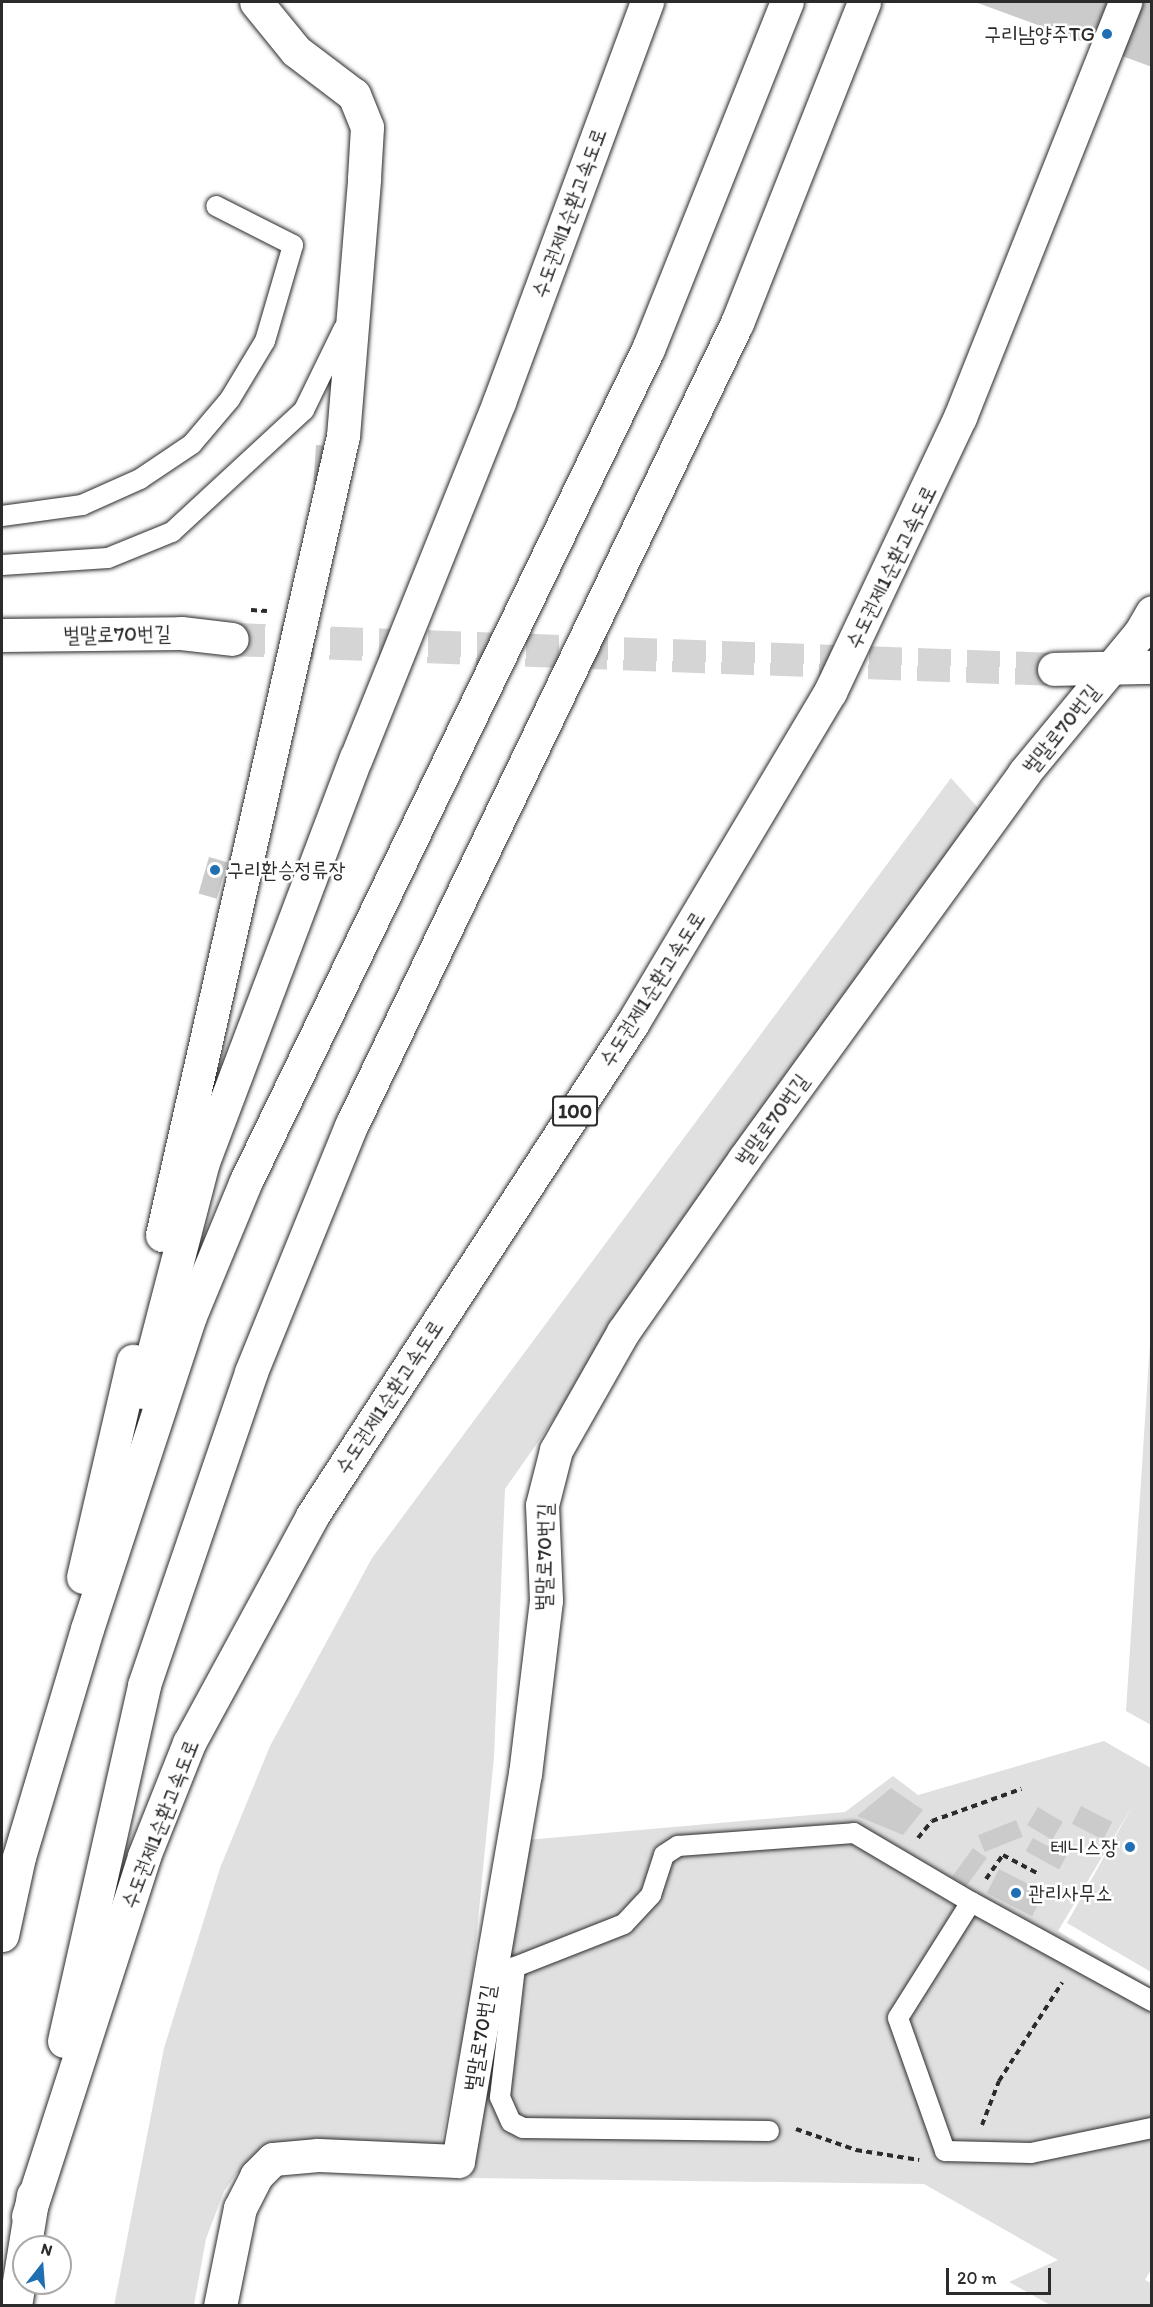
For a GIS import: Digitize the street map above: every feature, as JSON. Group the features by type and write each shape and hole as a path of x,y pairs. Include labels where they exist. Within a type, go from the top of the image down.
{"main road":[{"path":"19,1857 343,436 367,127 354,96 296,51 256,2"},
{"name":"수도권제1순환고속도로","path":"2,1935 19,1857 203,1162 356,758 499,402 647,2"},
{"name":"수도권제1순환고속도로","path":"19,1857 141,1457 198,1296 245,1183 648,349 787,2"},
{"name":"수도권제1순환고속도로","path":"15,2306 28,2216 144,1685 251,1372 351,1126 737,323 864,2"},
{"name":"수도권제1순환고속도로","path":"28,2216 144,1857 189,1743 312,1516 632,1024 830,693 960,417 1125,2"},
{"name":"벌말로70번길","path":"220,2306 240,2208 256,2176 273,2158 318,2155 458,2161 525,1774 546,1600 542,1505 556,1450 623,1332 744,1159 1024,773 1152,612"},
{"name":"벌말로70번길","path":"2,635 181,633 232,639"},
{"name":"벌말로70번길","path":"1054,669 1108,670 1152,667"}],"lane":[{"path":"2,516 82,505 140,479 192,444 230,399 265,340 293,245 216,206"},
{"path":"2,565 108,558 172,532 304,410 353,310"},
{"path":"769,2131 523,2127 512,2122 500,2097 515,1967 624,1924 651,1895 664,1855 678,1846 854,1833 970,1902 1152,2001"},
{"path":"970,1902 898,2018 945,2151 1031,2153 1152,2128"}],"path":[{"path":"900,1860 932,1821 1021,1789"},
{"path":"970,1902 1003,1855 1038,1874"},
{"path":"1011,2062 1068,1974"}],"shaded area":[{"path":"951,778 980,810 505,1489 494,1757 470,2002 440,2148 265,2162 237,2173 224,2191 206,2239 194,2305 114,2306 164,2048 220,1868 270,1746 372,1558"},
{"path":"1152,1328 1151,1725 1126,1711"},
{"path":"1104,1741 1151,1768 1151,1972 1067,1923 1133,1805 1058,1931 1151,1987 1152,2268 1145,2280 1151,2283 1151,2305 1050,2305 1009,2282 1058,2260 924,2184 470,2178 515,1841 845,1812 893,1776 918,1795"}],"building":[{"name":"구리남양주TG","path":"975,2 1152,2 1152,67"},
{"path":"316,445 344,447 341,486 313,484"},
{"name":"구리환승정류장","path":"209,857 227,862 217,899 199,894"},
{"path":"891,1788 923,1810 903,1835 857,1816"},
{"path":"1081,1806 1112,1822 1103,1840 1072,1824"},
{"path":"1038,1807 1063,1822 1052,1840 1027,1825"},
{"path":"1016,1820 1023,1837 985,1852 978,1835"},
{"path":"1033,1838 1066,1856 1059,1870 1026,1851"},
{"path":"973,1848 987,1858 966,1886 952,1876"},
{"name":"관리사무소","path":"999,1869 1044,1892 1032,1916 987,1893"}],"tunnel":[{"path":"232,639 1054,669"}],"place":[{"name":"구리남양주TG","path":"1107,34"},
{"name":"구리환승정류장","path":"215,870"},
{"name":"테니스장","path":"1130,1847"},
{"name":"관리사무소","path":"1016,1893"}]}
